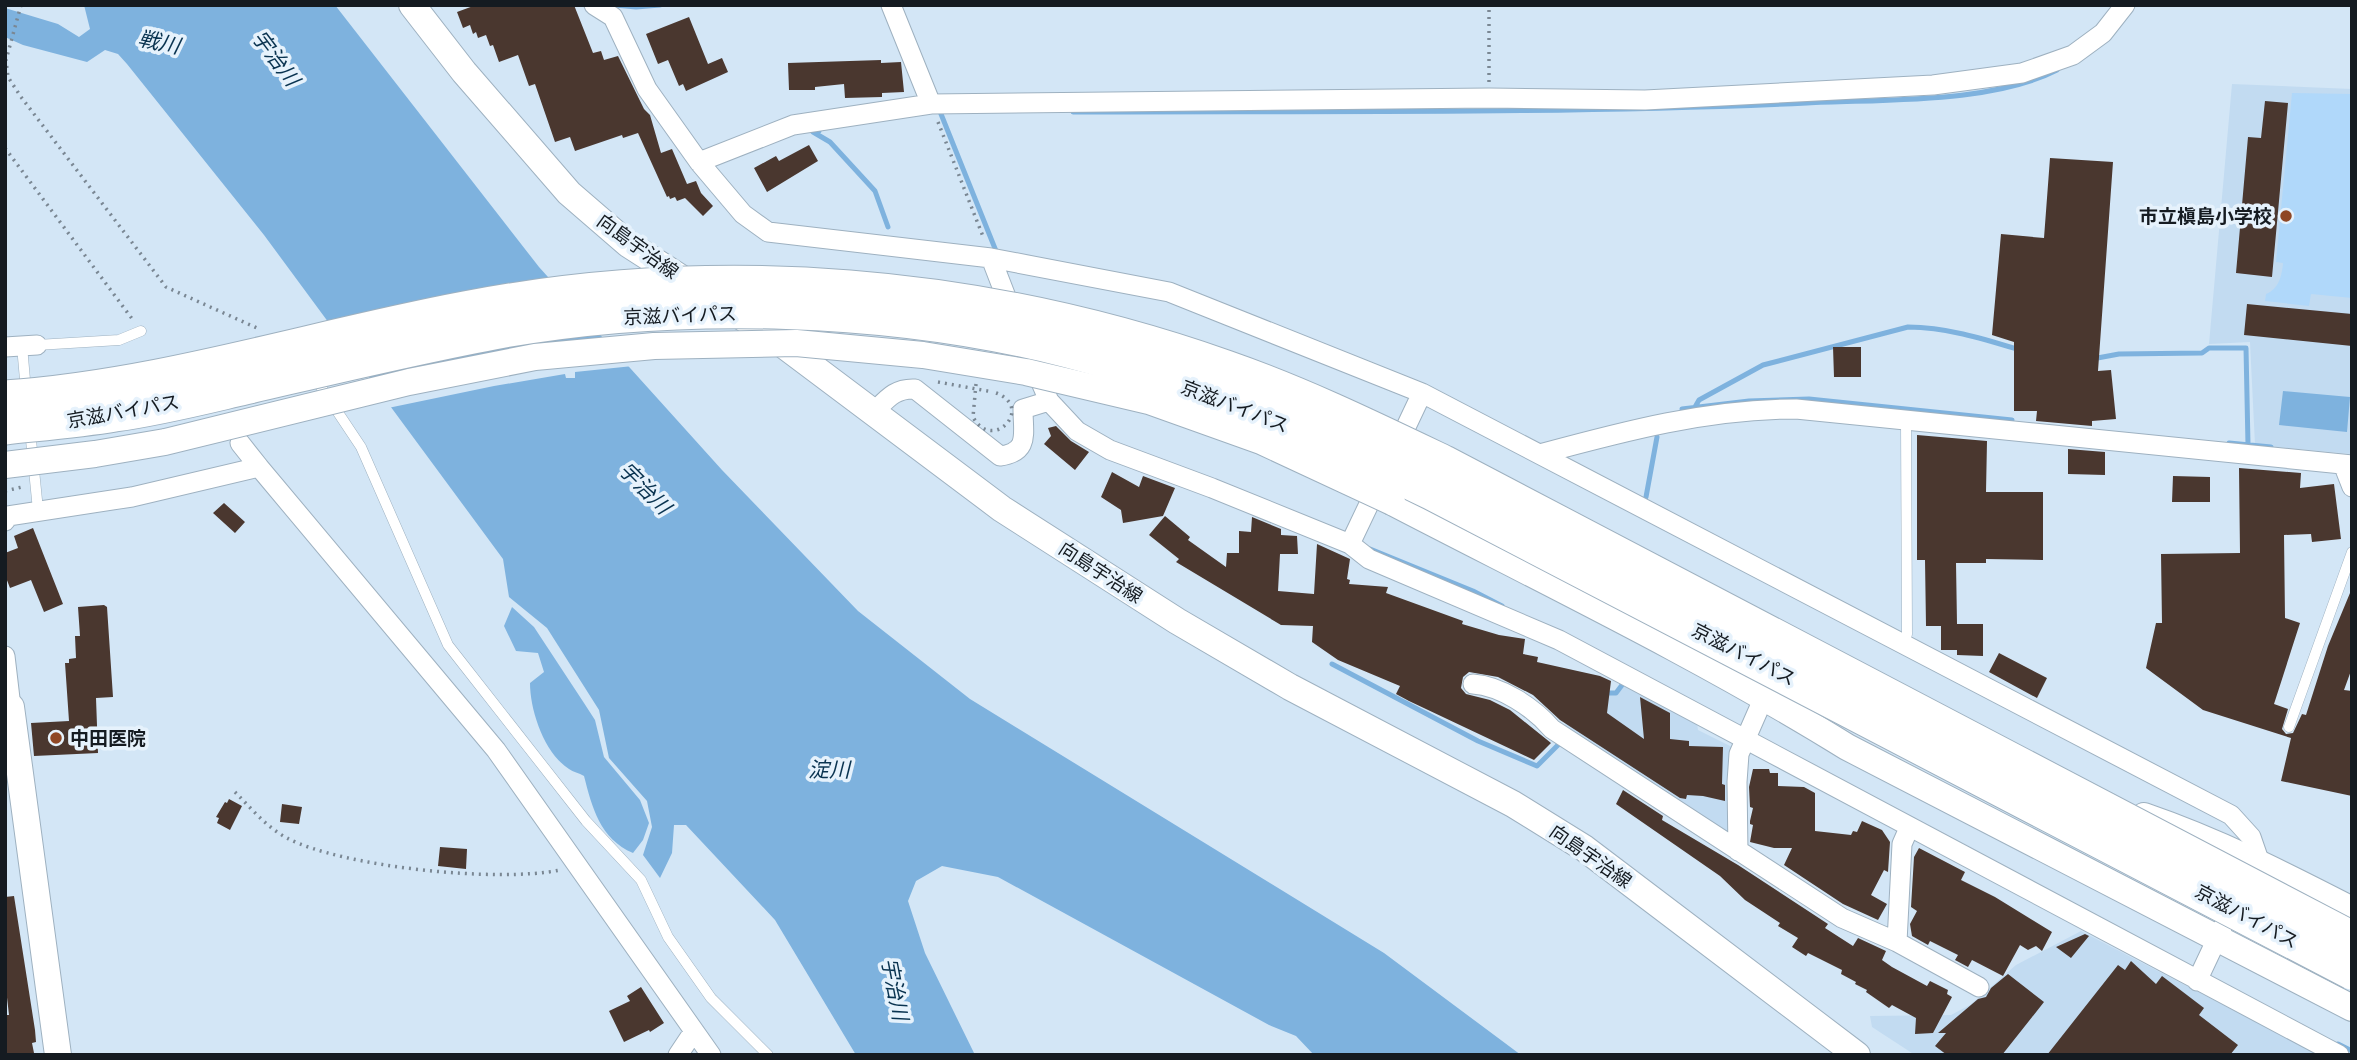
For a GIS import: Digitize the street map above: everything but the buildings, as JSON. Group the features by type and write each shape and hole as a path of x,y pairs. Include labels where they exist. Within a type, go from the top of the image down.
{"highway":[{"name":"京滋バイパス","path":"17,410 102,388 301,355 464,309 621,288 721,284 823,286 935,296 1049,316 1130,337 1217,365 1291,393 1444,463 2352,939"},
{"name":"京滋バイパス","path":"17,410 116,414 502,331 607,317 768,313 892,319 979,332 1066,350 1198,390 1374,464 2352,972"}],"street":[{"name":"向島宇治線","path":"412,5 464,72 569,193 628,244 773,337 1002,509 1177,621 1290,687 1513,804 1584,848 1857,1055"},
{"path":"594,5 613,17 647,89 699,163 743,214 768,232 991,258 1169,292 1422,393 2231,815 2250,837 2260,863"},
{"path":"891,5 931,104"},
{"path":"699,163 793,125 931,104 1489,98 1658,99 1933,85 2022,73 2073,55 2104,33 2125,5"},
{"path":"991,258 1049,401 1077,431 1110,450 1350,544 1369,559 1559,640 2339,1055"},
{"path":"5,465 165,442 409,382 535,357 654,346 796,343 936,357 1026,372 1149,401 1261,441 1392,502 1774,702 1847,747 2212,949 2352,1008"},
{"path":"874,412 894,392 904,388 915,389 1000,456 1014,454 1021,448 1024,436 1023,410 1049,401"},
{"path":"1350,544 1422,393"},
{"path":"1540,454 1645,426 1750,409 1796,409 2348,465 2352,487"},
{"path":"240,443 496,750 694,1031 713,1054"},
{"path":"5,521 8,516 132,497 259,467"},
{"path":"5,656 8,707 58,1055"},
{"path":"1473,684 1487,685 1538,713 1552,729 1842,918 1897,942 1979,987"},
{"path":"1738,851 1739,754 1744,740 1774,702"},
{"path":"1774,702 1866,739 2025,780 2197,834 2352,911"},
{"path":"1897,942 1902,844 1909,828"},
{"path":"2197,980 2260,863"},
{"path":"678,1055 694,1031"}],"lane":[{"path":"38,510 17,410 21,346 119,340 141,331"},
{"path":"301,355 361,447 448,645 586,821 641,880 668,937 711,998 768,1055"},
{"path":"1904,645 1907,634 1906,420"},
{"path":"2289,727 2352,552"}],"path":[{"path":"20,5 6,60 8,77 166,287 301,355"},
{"path":"1489,5 1489,98"},
{"path":"931,104 991,258"},
{"path":"5,148 141,331"},
{"path":"928,381 967,387 980,389 993,391 1002,394 1009,402 1011,414 1009,421 1000,429 985,430 974,421 972,411 975,390 976,378"},
{"path":"5,491 30,486"},
{"path":"235,792 266,823 284,836 310,849 352,858 440,871 536,875 562,870 574,862"}],"shaded area":[{"name":"市立槇島小学校","path":"2232,84 2352,89 2352,454 2255,445 2250,342 2209,344"},
{"path":"2292,93 2352,94 2352,298 2311,294 2309,306 2265,301 2266,294 2274,289 2279,281 2283,268 2283,263 2276,262"},
{"path":"512,607 534,627 595,720 604,757 640,800 649,823 643,840 633,853 605,831 594,810 584,776 560,762 540,730 530,683 544,672 538,653 516,651 504,626"},
{"path":"1622,685 1697,723 1698,730 1732,747 1728,833 1565,727 1571,691 1616,693"},
{"path":"2081,931 2319,1055 1915,1055 1872,1027 1870,1016 1951,1015 1970,1005 2016,965"}],"water":[{"name":"淀川","path":"84,5 335,5 539,267 722,470 858,611 970,699 1384,953 1521,1055 1314,1055 1296,1036 1269,1025 998,877 942,866 916,881 908,901 925,953 975,1055 856,1055 775,920 686,825 674,825 672,853 660,878 643,855 652,827 647,801 609,758 599,710 547,628 509,597 503,559 264,235 127,64 118,54 105,50 87,62 23,45 5,37 5,8 58,24 79,37 90,29"},
{"path":"2283,391 2350,397 2347,432 2279,425"}],"pier":[{"path":"609,339 633,366 575,372 575,378 566,378 565,374 388,408 368,381"}],"waterway":[{"path":"615,5 660,5"},
{"path":"1073,112 1532,110 1901,100 2001,89 2057,70"},
{"path":"939,109 998,256"},
{"path":"819,131 813,132 830,142 875,191 888,227"},
{"path":"1695,407 1699,400 1763,365 1908,327 1951,331 2020,350"},
{"path":"2092,359 2119,354 2202,353 2209,348 2246,348 2248,445"},
{"path":"1682,409 1749,401 1809,399 2012,420"},
{"path":"1646,497 1657,437"},
{"path":"2229,443 2271,447"},
{"path":"1370,549 1473,591 1502,606"},
{"path":"1332,664 1478,741 1537,766 1560,743"},
{"path":"1605,693 1616,693 1623,678"},
{"path":"2338,1044 2352,1051"}],"place":[{"name":"市立槇島小学校","path":"2286,216"},
{"name":"中田医院","path":"56,738"}],"water label":[{"name":"戦川","path":"159,42"},
{"name":"宇治川","path":"276,58"},
{"name":"宇治川","path":"645,488"},
{"name":"宇治川","path":"895,989"}]}
